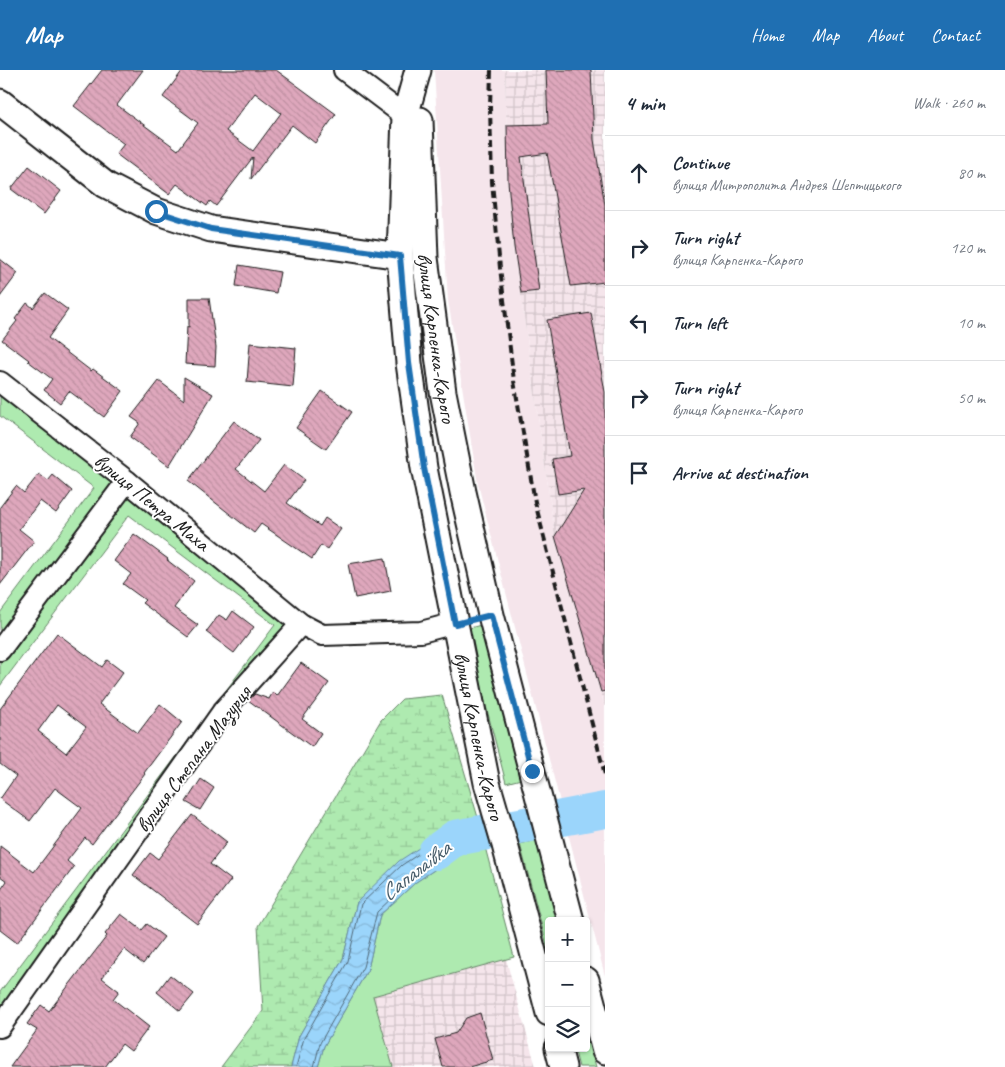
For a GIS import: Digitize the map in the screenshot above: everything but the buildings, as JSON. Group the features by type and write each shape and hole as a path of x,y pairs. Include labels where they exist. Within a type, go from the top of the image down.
{"street":[{"path":"344,70 405,116"},
{"name":"вулиця Карпенка-Карого","path":"547,1007 487,783 424,468 409,363 400,256 405,116 418,70 425,258 443,392 491,615 570,917"},
{"path":"0,102 106,185 156,211 211,229 400,256"},
{"name":"вулиця Петра Маха","path":"0,382 127,481 301,624"},
{"path":"0,650 127,481"},
{"path":"301,624 322,634 421,632 491,615"},
{"name":"вулиця Степана Мазурця","path":"0,1027 223,711 301,624"},
{"path":"590,995 605,1051"},
{"path":"559,1052 563,1067"}],"shaded area":[{"path":"434,70 505,70 508,183 514,247 555,536 605,707 605,976 478,484 448,300"},
{"path":"505,70 605,70 605,707 555,536 514,247 508,183"},
{"path":"506,959 536,1067 393,1067 373,996"}],"green space":[{"path":"0,391 117,483 0,639 0,613 94,488 0,416"},
{"path":"128,491 290,624 0,1013 0,992 275,625 129,515 0,686 0,662"},
{"path":"481,625 521,779 506,783 466,629"},
{"path":"442,695 479,821 451,827 357,902 343,959 299,1036 291,1067 221,1067 263,1011 258,926 381,720 402,699"},
{"path":"537,840 557,917 545,917 545,938 520,844"},
{"path":"485,847 514,957 373,996 393,1067 318,1067 324,1046 368,969 380,915 416,882 461,852"},
{"path":"590,1044 596,1067 579,1067 575,1052 590,1052"}],"water":[{"path":"479,821 485,847 461,852 416,882 380,915 368,969 324,1046 318,1067 291,1067 299,1036 343,959 357,902 399,861 451,827"}],"waterway":[{"name":"Сапалаївка","path":"436,852 455,838 605,810"}],"railway":[{"path":"491,70 492,182 514,381 535,502 605,775"}],"route":[{"path":"156,211 211,229 400,256 409,363 424,468 455,624 491,615 532,771"}]}
